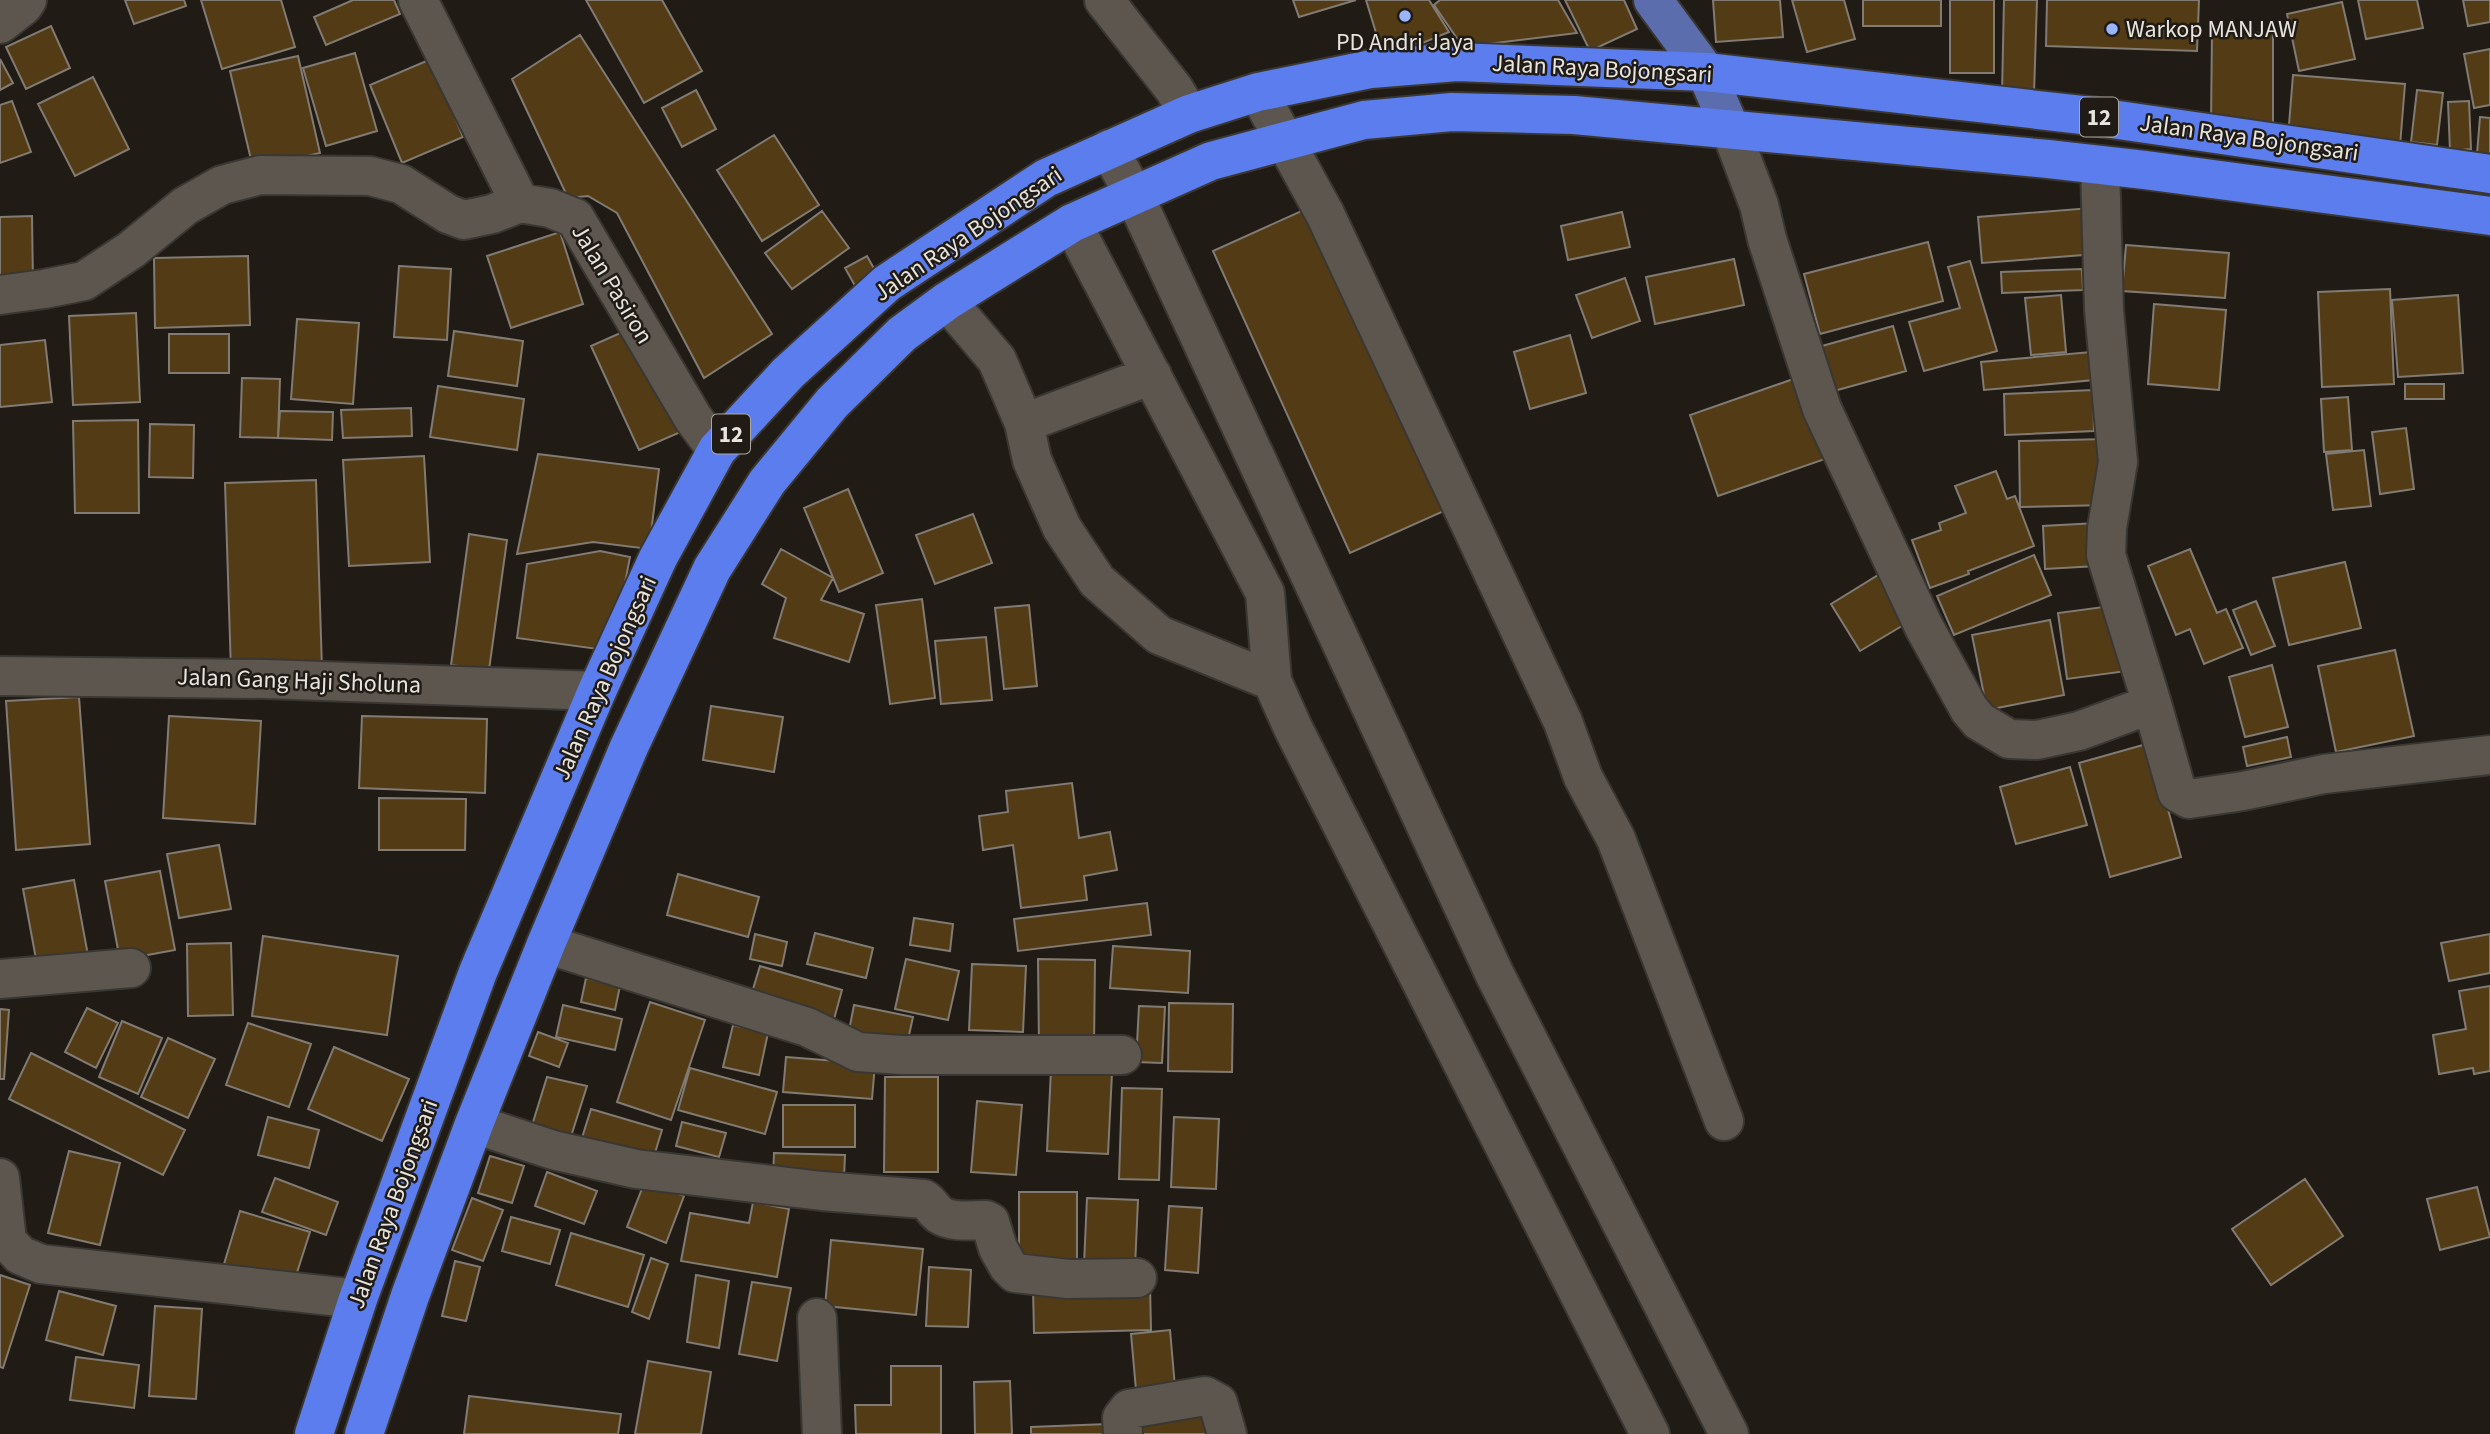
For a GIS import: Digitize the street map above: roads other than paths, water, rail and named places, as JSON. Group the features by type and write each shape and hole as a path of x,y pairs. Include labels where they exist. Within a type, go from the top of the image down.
{"highway":[{"name":"Jalan Raya Bojongsari","path":"314,1434 358,1299 478,972 597,691 658,558 717,450 788,373 887,283 1045,178 1189,114 1258,92 1371,69 1457,62 1706,72 2091,116 2490,174"},
{"name":"Jalan Raya Bojongsari","path":"364,1434 410,1296 474,1124 546,944 629,747 712,569 767,482 832,403 902,334 947,301 1073,223 1211,161 1364,120 1452,112 1574,115 2100,165 2490,216"}],"main road":[{"path":"1653,0 1706,72 1730,128"}],"street":[{"path":"0,24 27,0"},
{"path":"0,295 84,281 222,184 260,175 370,176 401,184 448,215 464,220 492,215 520,203 418,0"},
{"path":"1104,0 1174,89 1189,114"},
{"path":"1258,92 1337,239 1563,722 1583,777 1616,839 1724,1121"},
{"path":"1730,128 1759,205 1767,239 1822,409 1924,627 1969,709 1979,721 2009,740 2038,740 2079,731 2152,704"},
{"path":"1109,149 1134,195 1495,975 1729,1434"},
{"path":"2100,165 2103,297 2118,462 2106,555 2177,792 2189,799 2324,774 2490,755"},
{"name":"Jalan Pasiron","path":"520,203 550,208 575,218 693,418 717,450"},
{"path":"1073,223 1265,593 1272,681 1293,728 1650,1434"},
{"path":"947,301 997,360 1024,423 1032,460 1062,527 1097,581 1159,635 1272,681"},
{"path":"1024,423 1152,376"},
{"name":"Jalan Gang Haji Sholuna","path":"0,676 266,679 597,691"},
{"path":"546,944 807,1027 858,1052 902,1055 1122,1055"},
{"path":"0,979 131,968"},
{"path":"474,1124 552,1150 636,1169 822,1191 924,1199 933,1205 939,1214 952,1220 990,1222 998,1248 1015,1273 1068,1279 1137,1278"},
{"path":"0,1178 7,1241 20,1255 41,1264 358,1299"},
{"path":"817,1318 822,1434"},
{"path":"1123,1434 1122,1418 1129,1409 1205,1396 1218,1403 1227,1434"}],"place":[{"name":"PD Andri Jaya","path":"1405,16"},
{"name":"Warkop MANJAW","path":"2112,29"}]}
